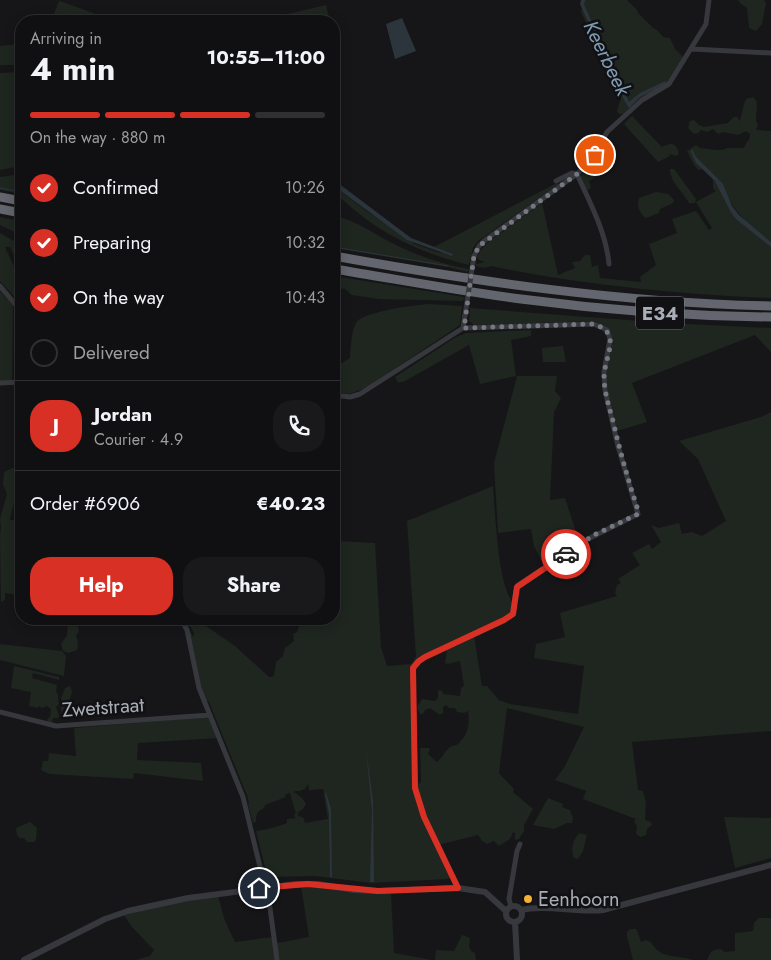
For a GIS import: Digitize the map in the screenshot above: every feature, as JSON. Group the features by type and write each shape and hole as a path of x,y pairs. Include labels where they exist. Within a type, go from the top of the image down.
{"highway":[{"path":"0,197 15,200"},
{"path":"0,210 15,212"},
{"name":"E34","path":"340,257 463,278 583,294 690,303 771,306"},
{"name":"E34","path":"340,269 520,299 581,306 684,315 771,318"}],"street":[{"path":"464,328 476,250 484,241 577,174 592,158 607,132 642,100 669,84 706,24 710,0"},
{"path":"692,49 771,53"},
{"path":"556,181 572,173 577,174"},
{"path":"577,174 606,242 610,264"},
{"path":"0,286 15,303"},
{"path":"340,395 360,394 464,328 594,324 607,330 610,338 604,372 605,390 618,446 638,514 588,539 518,585 513,614 425,657 413,668 415,788 424,817 458,888"},
{"path":"0,383 15,382"},
{"path":"184,625 187,630 199,688 242,797 270,908 278,960"},
{"name":"Zwetstraat","path":"0,712 56,726 210,715"},
{"path":"516,922 507,919 505,915 509,908 517,851 520,844"},
{"path":"522,913 542,908 575,912 603,910 771,865"},
{"path":"24,960 98,922 120,913 188,898 265,888 308,884 372,891 458,888 485,892 509,908 517,906 522,913"},
{"path":"517,960 516,922 519,921 522,913"}],"shaded area":[{"path":"585,0 627,0 663,37 670,38 675,49 683,57 669,81 640,98 623,114 619,114 617,111 621,98 617,94 618,92 611,74 604,70 600,52 581,12"},
{"path":"738,0 764,0 766,3 762,24 756,31 749,28 747,8"},
{"path":"60,1 98,15 53,15"},
{"path":"326,5 328,15 284,15"},
{"path":"15,45 15,65 0,65 0,46"},
{"path":"15,72 15,167 0,170 0,73"},
{"path":"753,97 757,102 756,121 758,125 756,130 771,131 771,242 740,215 727,195 724,199 730,211 771,247 771,298 630,288 491,266 485,268 476,266 476,264 485,262 477,257 487,243 542,203 558,275 575,268 572,262 580,261 585,255 590,255 592,267 598,265 600,278 641,282 640,277 656,265 649,244 677,233 672,219 696,211 709,230 712,228 696,202 716,191 713,188 713,180 704,169 698,170 687,151 696,145 700,148 717,150 744,148 747,141 749,141 750,133 746,131 738,135 723,132 718,134 713,129 707,132 701,130 694,134 688,128 690,121 694,120 704,127 728,123 734,117 737,117 740,121 746,99"},
{"path":"632,116 662,147 672,144 676,147 679,154 676,156 669,154 670,156 658,162 624,124"},
{"path":"595,160 601,174 589,181 591,188 587,190 581,176"},
{"path":"670,169 674,169 696,199 695,203 689,203 674,183"},
{"path":"15,175 15,193 0,190 0,177"},
{"path":"557,183 559,184 478,241 473,248 469,265 432,254 396,238 368,220 340,198 340,191 415,244 437,252 453,254 434,247"},
{"path":"656,192 668,194 674,200 673,203 660,209 659,213 646,218 639,210 639,198"},
{"path":"0,217 15,220 15,232 0,225"},
{"path":"340,218 358,224 412,252 440,262 469,269 468,272 340,249"},
{"path":"0,233 15,242 15,257 10,247 5,247 15,269 15,297 0,281"},
{"path":"340,277 464,297 463,301 379,299 352,295 345,289 340,288"},
{"path":"0,291 13,305 12,381 0,381"},
{"path":"428,304 462,306 460,325 366,388 349,394 340,393 340,363 350,358 353,331 356,323 360,319 378,312"},
{"path":"470,308 667,323 771,328 771,352 755,335 632,383 647,422 617,431 607,388 606,370 612,336 606,327 595,321 474,325 469,321"},
{"path":"531,330 531,336 511,340 516,376 480,384 469,345 405,381 398,383 395,377 456,337 466,333"},
{"path":"563,346 566,362 543,362 542,348"},
{"path":"517,376 557,376 555,391 561,398 554,412 550,500 565,498 580,544 545,568 534,546 531,529 498,533 494,463"},
{"path":"771,412 771,731 632,742 638,790 643,791 646,803 645,820 651,822 652,825 647,829 646,835 641,837 636,834 637,827 634,821 636,819 583,799 586,791 555,780 565,766 584,727 507,708 499,773 514,789 513,792 533,809 519,839 515,840 515,833 513,832 510,839 499,846 494,841 487,844 478,835 438,845 452,878 447,879 371,883 315,876 265,877 254,829 265,875 267,875 256,831 287,823 287,819 296,818 294,816 297,813 290,793 285,795 286,797 265,805 257,813 256,822 253,823 248,798 209,702 203,699 192,642 186,625 193,637 194,633 189,625 205,625 235,646 269,677 272,677 276,662 283,656 285,648 294,641 293,634 297,632 299,626 340,625 340,541 375,543 381,647 387,666 411,664 416,657 407,521 493,486 501,567 504,583 514,603 512,611 508,616 413,665 417,786 421,782 420,748 430,748 428,754 437,762 448,749 461,741 468,729 468,711 464,713 457,712 455,708 449,708 446,705 443,707 443,713 440,715 430,708 425,710 423,714 420,714 417,707 422,699 435,701 438,698 438,690 442,691 443,694 460,696 461,688 464,686 460,661 445,663 447,649 474,636 482,686 487,686 499,700 510,704 578,714 584,666 534,658 536,644 565,637 560,613 617,596 615,593 617,585 621,583 618,579 640,565 632,553 649,544 652,549 661,542 651,525 659,528 679,523 682,534 692,532 702,536 726,521 698,459 679,441 761,417","holes":["308,784 309,790 323,789 328,819 305,823 303,817 298,816 297,813 306,804 294,792 305,789"]},
{"path":"15,469 15,499 10,520 15,520 15,594 5,593 5,600 1,602 0,519 7,494 3,485 4,472"},
{"path":"68,625 79,625 79,631 76,636 78,642 77,650 68,653 63,651 61,644 67,635"},
{"path":"0,644 62,651 66,656 64,676 0,660"},
{"path":"14,666 59,677 59,680 33,673 32,678 57,685 56,692 59,704 56,707 59,716 58,718 53,718 52,723 48,723 47,719 50,717 51,709 47,706 42,708 39,706 38,708 29,706 31,692 11,688"},
{"path":"70,686 72,692 69,701 70,707 67,716 64,717 61,710 61,699 65,688"},
{"path":"208,717 218,738 138,743 137,760 201,763 203,781 134,773 133,779 49,774 41,770 43,761 48,761 49,753 76,756 74,728"},
{"path":"548,798 563,804 562,807 570,810 573,818 572,823 567,823 554,829 533,825"},
{"path":"724,817 771,818 771,858 735,868"},
{"path":"30,822 37,828 36,840 34,842 27,842 24,838 20,838 17,835 16,828"},
{"path":"579,833 587,835 583,851 578,859 574,858 572,848"},
{"path":"301,886 391,894 394,953 432,960 136,960 150,956 154,950 131,926 124,915 184,901 218,896 225,921 235,942 273,937 278,943 309,937"},
{"path":"759,918 771,918 771,960 707,960 710,953 715,950 735,951 735,933 753,931 754,923"},
{"path":"630,929 636,929 641,942 646,940 651,942 659,952 669,956 693,960 633,960 627,936 627,932"},
{"path":"462,935 470,938 469,947 475,953 476,960 435,960 436,950 454,951"}],"water":[{"name":"Keerbeek","path":"581,0 586,0 584,3 585,7 629,102 640,93 663,82 666,81 667,84 640,97 629,108 580,4"},
{"path":"402,18 416,51 395,59 386,24"},
{"path":"692,149 696,157 723,184 732,206 739,215 771,242 771,247 736,219 715,181 696,163 691,152"},
{"path":"340,185 411,238 453,254 452,256 407,240 340,190"},
{"path":"366,749 373,801 374,882 370,882 372,810"},
{"path":"325,793 331,809 332,877 330,877 329,813"}],"waterway":[{"path":"0,188 15,191"},
{"path":"340,248 448,266"}],"way so far":[{"path":"566,554 592,536 638,514 618,446 605,390 604,372 610,344 607,330 594,324 464,328 474,256 479,246 577,174 595,155"}],"place":[{"name":"Eenhoorn","path":"528,899"}],"route":[{"path":"259,888 318,884 354,890 378,891 458,888 438,850 424,817 415,788 413,668 425,657 513,614 518,585 566,554"}]}
